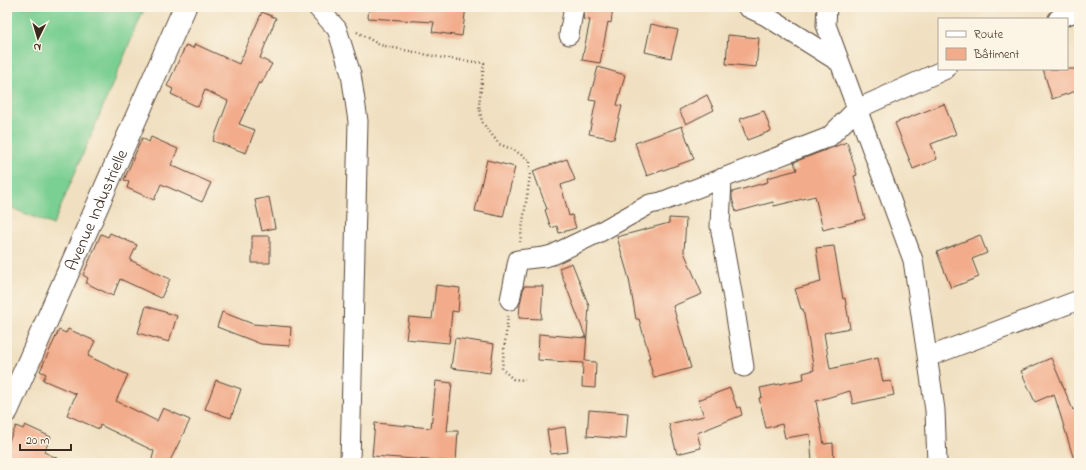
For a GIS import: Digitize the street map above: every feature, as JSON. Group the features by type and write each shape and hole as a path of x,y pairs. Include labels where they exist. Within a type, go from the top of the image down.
{"street":[{"name":"Avenue Industrielle","path":"7,412 185,7"},
{"path":"317,7 337,29 351,74 358,121 350,463"},
{"path":"569,35 574,7"},
{"path":"747,7 766,16 838,62"},
{"path":"827,7 826,25 838,62 914,260 935,410 937,463"},
{"path":"1060,18 1079,10"},
{"path":"510,300 518,260 544,258 600,232 650,204 661,202 829,137 856,109 944,70"},
{"path":"722,178 720,226 734,298 744,367"},
{"path":"928,357 1079,300"}],"path":[{"path":"380,44 443,58 484,63 479,105 482,122 499,144 514,150 530,161 530,176 518,260"},
{"path":"510,300 502,369 512,379 525,380"}],"green space":[{"path":"7,7 145,7 53,225 7,206"}],"building":[{"path":"369,7 466,7 462,36 432,32 434,22 368,18"},
{"path":"585,7 613,7 611,23 608,22 600,63 582,60 590,20 583,19"},
{"path":"262,12 276,18 260,58 272,64 261,84 259,82 239,124 255,130 246,153 213,141 228,101 205,90 198,107 171,94 173,89 167,86 186,45 193,48 195,44 239,64"},
{"path":"651,24 678,30 671,58 645,52"},
{"path":"728,35 759,38 756,67 726,64"},
{"path":"598,67 625,75 617,105 622,106 614,139 589,134 596,101 589,100"},
{"path":"1079,69 1079,90 1052,99 1043,70"},
{"path":"707,95 714,110 686,124 679,110"},
{"path":"944,104 956,134 931,144 937,159 913,169 895,123"},
{"path":"764,111 771,131 747,140 740,119"},
{"path":"682,126 694,159 647,176 635,143"},
{"path":"151,137 178,149 171,165 211,183 202,202 161,184 154,200 127,188 129,182 124,180 142,138 149,142"},
{"path":"847,142 857,175 854,176 865,219 823,230 815,196 774,206 773,202 736,212 732,192 768,182 767,178 797,170 794,162"},
{"path":"567,159 575,180 561,185 569,216 572,215 576,228 559,233 557,226 551,228 545,210 547,209 533,171"},
{"path":"487,160 515,167 503,217 475,211"},
{"path":"269,197 275,228 262,231 255,200"},
{"path":"669,218 686,219 684,252 702,294 673,306 691,368 654,378 639,319 636,319 629,279 617,237 669,223"},
{"path":"110,233 137,245 130,260 170,279 161,298 120,279 113,296 86,283 88,278 83,275 101,234 108,237"},
{"path":"980,235 987,253 972,259 979,277 951,288 937,252"},
{"path":"252,236 270,236 270,263 252,263"},
{"path":"834,246 843,299 845,298 850,328 824,333 830,369 878,358 883,382 891,381 894,395 853,404 850,391 816,401 824,444 833,443 834,463 812,463 810,434 785,438 782,424 766,428 759,398 762,397 760,388 804,379 803,373 814,370 803,309 801,309 795,289 821,282 816,248"},
{"path":"572,263 589,306 585,361 596,362 595,388 582,387 583,363 538,360 539,334 586,338 559,268"},
{"path":"436,285 460,288 458,312 452,311 449,343 406,339 409,317 432,319"},
{"path":"524,286 543,286 541,319 519,318"},
{"path":"146,306 177,316 169,342 138,333"},
{"path":"222,312 253,324 291,327 290,346 261,344 217,327"},
{"path":"68,329 95,341 88,356 128,375 116,401 157,421 163,408 190,420 169,463 151,463 154,451 100,425 99,429 67,415 76,394 43,380 46,374 40,371 59,330 66,333"},
{"path":"455,338 494,344 490,373 451,368"},
{"path":"1051,358 1073,410 1079,408 1079,463 1075,463 1054,394 1035,402 1021,371"},
{"path":"216,380 241,389 231,418 205,409"},
{"path":"436,381 452,383 447,431 458,431 456,462 372,456 375,423 431,428"},
{"path":"730,388 737,408 740,407 742,415 697,433 701,448 677,454 669,424 704,416 698,400"},
{"path":"589,410 628,413 626,439 587,436"},
{"path":"25,425 51,437 44,452 67,463 7,463 7,445 16,426 23,429"},
{"path":"565,427 568,452 551,454 547,430"}]}
